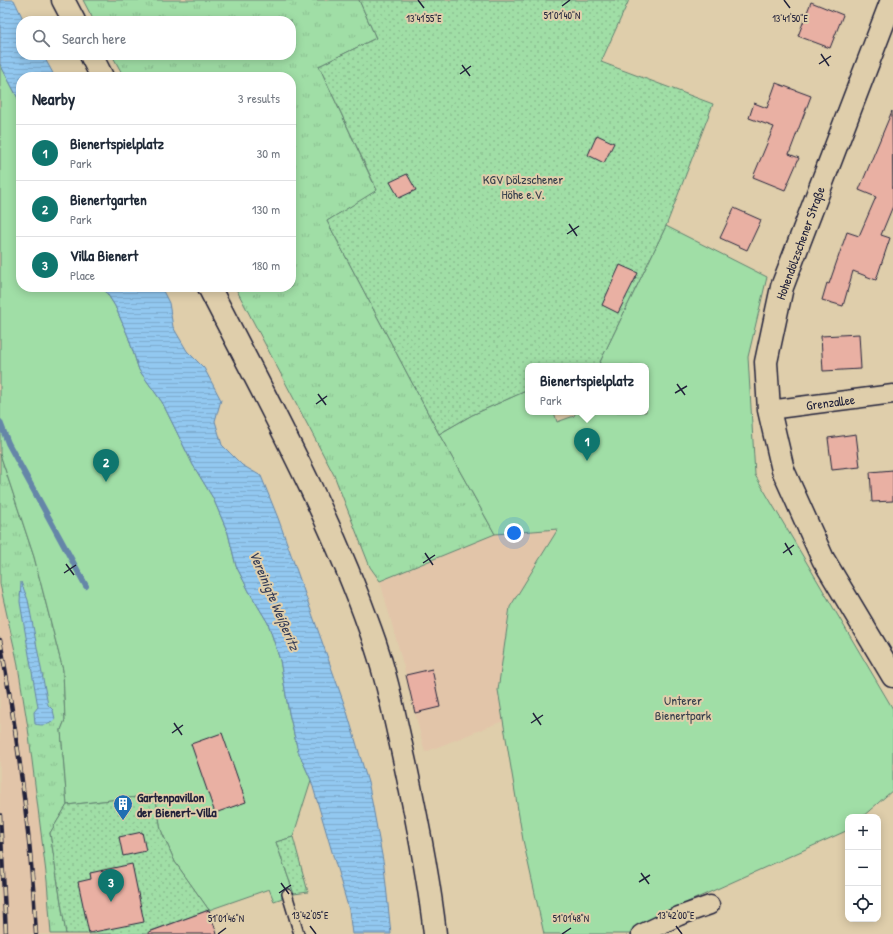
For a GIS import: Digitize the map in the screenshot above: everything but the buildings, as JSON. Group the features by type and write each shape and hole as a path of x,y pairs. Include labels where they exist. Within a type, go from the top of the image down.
{"main road":[{"path":"63,0 71,16"},
{"name":"Hohendölzschener Straße","path":"892,0 782,287 766,362 769,410 783,470 823,559 893,676"},
{"path":"94,60 100,72"},
{"path":"212,292 321,508 371,629 388,689 414,806 435,934"}],"street":[{"name":"Grenzallee","path":"769,410 893,394"},
{"path":"641,934 679,916 710,905"}],"lane":[{"path":"287,894 299,934"}],"shaded area":[{"path":"558,529 510,607 498,690 503,721 425,752 406,675 380,581 495,534"},
{"path":"0,584 17,660 28,728 47,881 51,934 0,934"}],"green space":[{"path":"83,0 359,0 376,38 319,66 377,191 327,221 439,434 495,534 380,581 370,567 334,475 238,292 296,292 296,72 121,72 115,60 296,60 296,16 91,16"},
{"name":"KGV Dölzschener Höhe e.V.","path":"359,0 629,0 601,62 713,104 666,226 599,363 525,363 525,391 472,415 439,434 327,221 377,190 319,66 376,38"},
{"path":"0,64 16,94 16,292 106,292 115,306 128,336 139,370 162,402 193,465 213,498 228,533 236,566 268,623 280,660 289,713 298,751 311,780 293,837 276,842 294,894 274,901 269,889 209,910 175,862 161,830 155,795 67,805 61,730 65,720 63,670 34,557 0,454"},
{"name":"Unterer Bienertpark","path":"666,226 767,277 748,357 755,475 893,709 893,790 865,814 845,814 845,831 688,902 635,934 544,934 523,840 498,690 510,607 558,529 495,534 439,434 472,415 525,391 525,415 555,415 557,422 574,415 649,415 649,363 599,363"},
{"path":"0,454 34,557 63,670 65,720 61,730 67,805 50,833 66,934 51,934 47,881 28,728 17,660 0,584"},
{"path":"155,795 161,830 175,862 209,910 148,932 148,934 66,934 50,833 67,805"},
{"path":"293,837 308,892 294,894 276,842"}],"water":[{"path":"0,0 14,0 22,16 16,16 16,60 46,60 52,72 16,72 16,94 0,64"},
{"name":"Vereinigte Weißeritz","path":"106,292 164,292 169,303 173,327 187,351 204,368 221,400 215,421 222,445 242,465 261,476 278,518 347,712 369,786 384,866 391,934 352,934 349,910 311,780 298,751 289,713 280,660 268,623 236,566 228,533 213,498 193,465 162,402 139,370 128,336 115,306"},
{"path":"21,582 28,600 48,705 53,710 55,719 51,723 41,725 35,724 34,712 38,707 20,602"}],"waterway":[{"path":"0,422 8,443 86,586"}],"railway":[{"path":"0,640 13,713 23,787 31,860 36,934"},
{"path":"0,815 6,934"}],"place":[{"name":"Bienertspielplatz","path":"587,461"},
{"name":"Bienertgarten","path":"106,482"},
{"name":"Gartenpavillon der Bienert-Villa","path":"123,821"},
{"name":"Villa Bienert","path":"111,902"}]}
